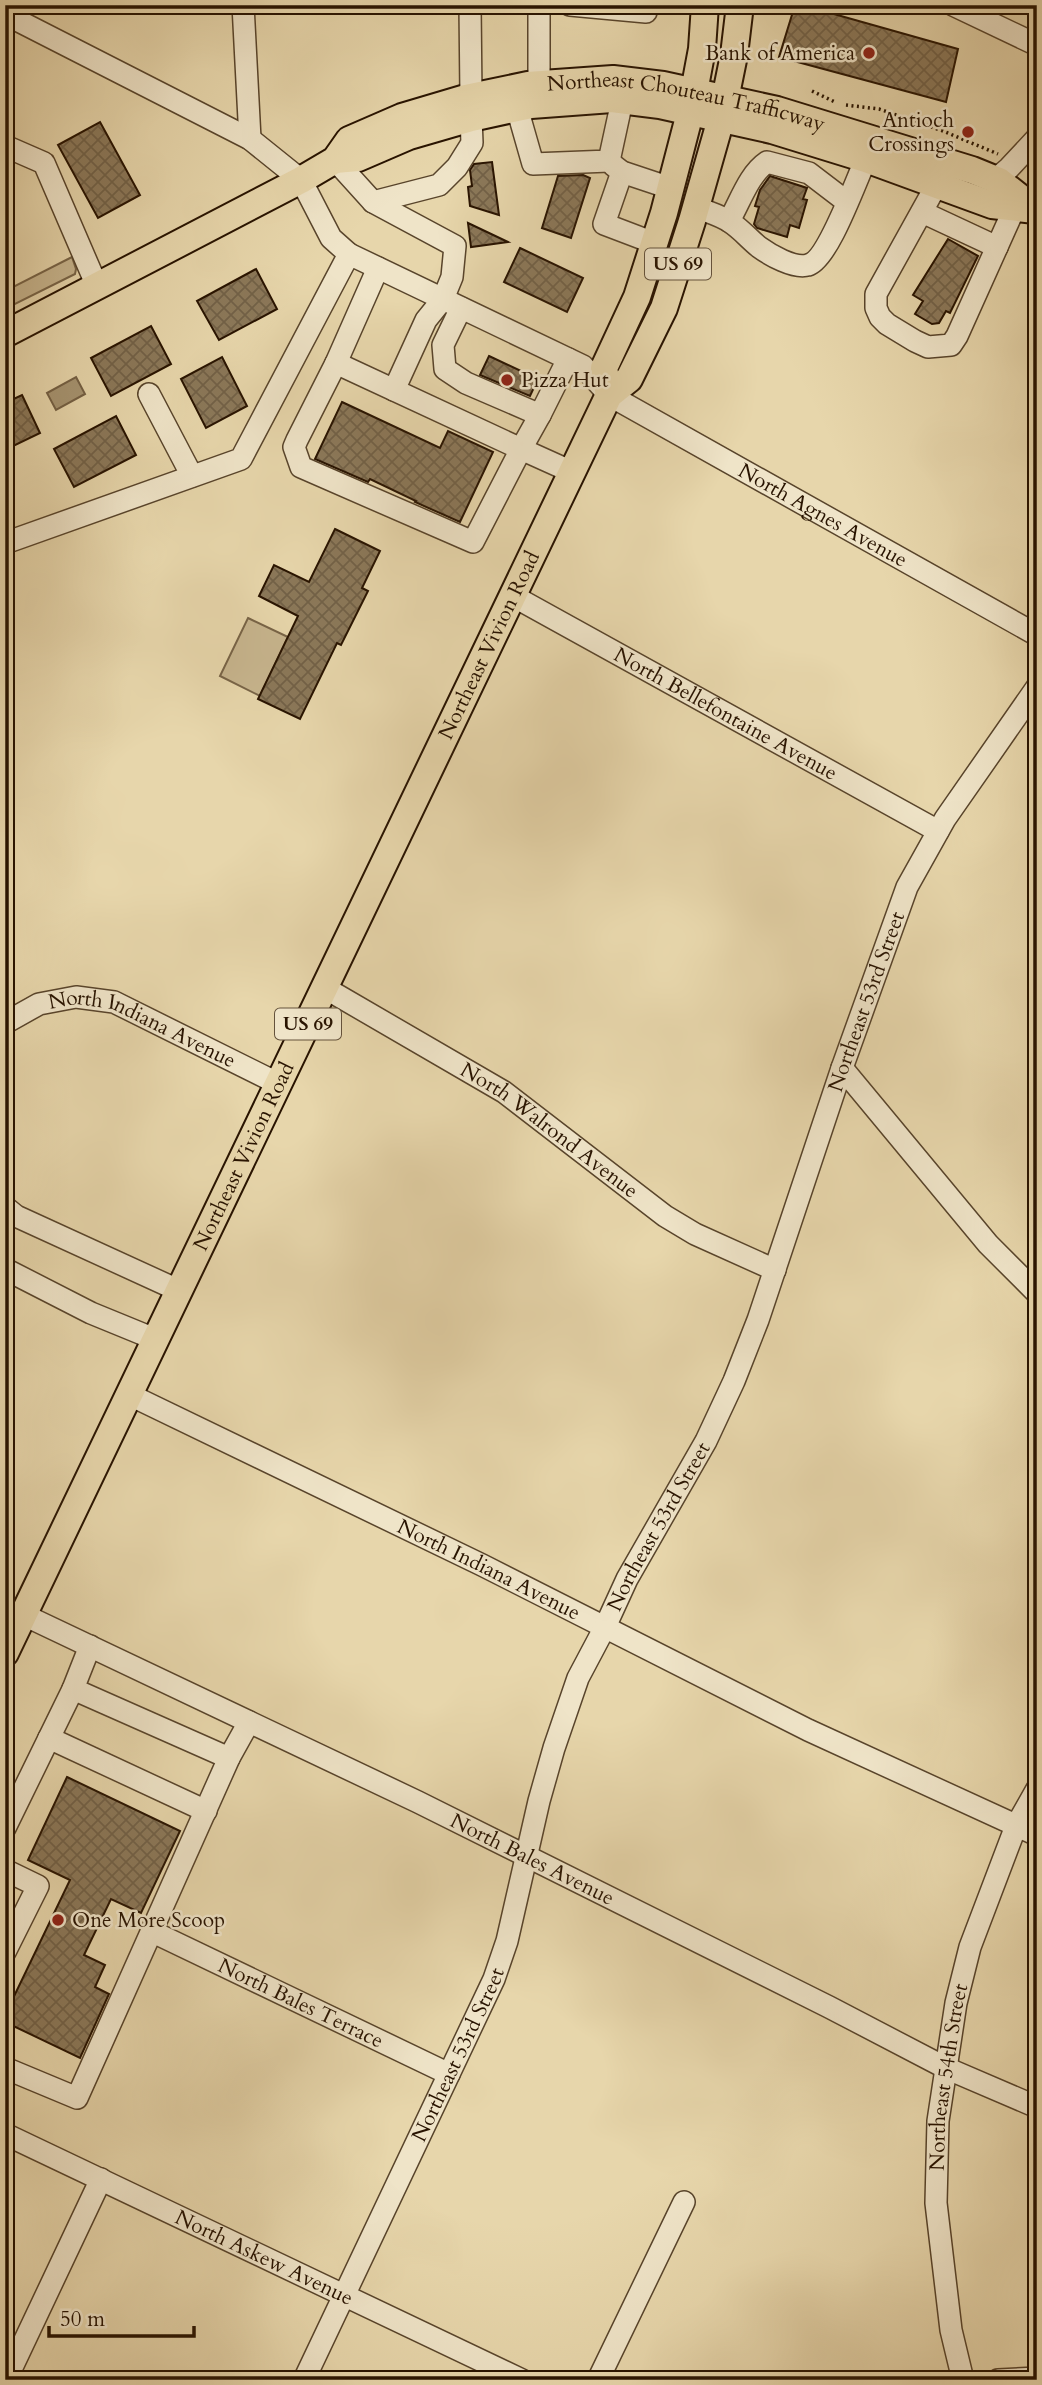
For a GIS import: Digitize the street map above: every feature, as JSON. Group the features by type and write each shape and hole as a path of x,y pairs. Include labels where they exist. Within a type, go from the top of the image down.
{"main road":[{"name":"Northeast Vivion Road","path":"609,395 604,368 637,297 670,188 692,102 702,49 705,5"},
{"name":"Northeast Vivion Road","path":"5,1653 609,395 629,379 664,308 723,109 734,55 740,5"},
{"name":"Northeast Chouteau Trafficway","path":"471,107 539,84 613,79 663,85 692,102 828,125 929,155 1002,169 1029,204"},
{"name":"Northeast Chouteau Trafficway","path":"5,334 301,180 335,160 349,140 402,117 471,107 517,108 568,101 622,101 660,105 692,102"},
{"name":"Northeast Chouteau Trafficway","path":"723,109 772,130 866,159 992,205 1029,204"}],"street":[{"path":"243,5 250,139"},
{"path":"373,202 439,185 457,167 472,143 470,5"},
{"path":"539,5 539,84"},
{"path":"570,5 646,12 647,5"},
{"path":"953,5 1037,45"},
{"path":"5,14 250,139 301,180 331,238 349,254 241,458 5,543"},
{"path":"622,101 616,167 604,224 654,243"},
{"path":"517,108 533,164 616,167 670,188"},
{"path":"1002,169 1009,168 1037,138"},
{"path":"5,146 44,163 97,286"},
{"path":"696,207 729,221 760,247 799,266 809,265 819,259 828,244 866,159"},
{"path":"335,160 373,202 454,246 452,304 443,345 445,369 466,383 540,415"},
{"path":"729,221 751,178 767,162 808,173 847,202"},
{"path":"937,184 876,294 876,308 880,317 915,341 929,347 951,345 997,247 1029,204"},
{"path":"922,212 997,247"},
{"name":"North Agnes Avenue","path":"349,254 583,366 609,395 1037,635"},
{"path":"378,268 336,363 294,447 301,467 473,542 568,359"},
{"path":"394,390 426,320 452,304"},
{"path":"336,363 572,472"},
{"path":"149,394 192,476"},
{"name":"North Bellefontaine Avenue","path":"513,596 938,831"},
{"name":"Northeast 53rd Street","path":"304,2380 494,1979 508,1941 554,1748 578,1678 627,1579 706,1441 729,1393 758,1320 842,1069 907,887 938,831 1034,695"},
{"name":"North Walrond Avenue","path":"325,988 504,1092 665,1216 695,1234 775,1270"},
{"name":"North Indiana Avenue","path":"5,1023 39,1003 76,996 114,1002 279,1084"},
{"path":"842,1069 988,1244 1034,1285"},
{"path":"5,1207 16,1216 180,1291"},
{"path":"5,1269 91,1313 157,1340"},
{"name":"North Indiana Avenue","path":"130,1395 482,1565 808,1730 1037,1835"},
{"name":"North Bales Avenue","path":"24,1615 527,1856 946,2068 1037,2107"},
{"path":"5,1828 74,1689 90,1646"},
{"path":"74,1689 229,1758"},
{"path":"7,2073 77,2098 229,1758 249,1722"},
{"path":"50,1738 206,1811"},
{"name":"Northeast 54th Street","path":"963,2380 951,2330 936,2203 939,2120 956,2003 970,1947 1016,1826 1037,1789"},
{"path":"5,1870 38,1886 5,1952"},
{"name":"North Bales Terrace","path":"153,1932 449,2074"},
{"name":"North Askew Avenue","path":"5,2134 522,2380"},
{"path":"6,2380 101,2179"},
{"path":"598,2380 684,2202"},
{"path":"998,2380 1037,2378"}],"path":[{"path":"812,91 843,105 879,109 943,131 1002,169"}],"shaded area":[{"path":"72,257 75,274 5,309 5,291"},
{"path":"76,377 85,394 56,410 47,393"},
{"path":"248,618 288,637 260,696 220,676"}],"building":[{"name":"Bank of America","path":"795,5 958,49 946,102 779,57"},
{"path":"100,122 140,195 98,218 58,145"},
{"path":"492,162 499,215 470,206 470,170 474,164"},
{"path":"583,175 590,178 571,238 542,228 558,176"},
{"path":"770,176 807,188 803,199 807,200 799,228 790,225 787,237 757,228 754,224 759,207 755,206 760,190"},
{"path":"468,223 508,242 471,247"},
{"path":"948,239 978,256 950,313 946,311 939,323 932,324 915,314 923,301 913,295"},
{"path":"520,248 583,278 567,312 504,282"},
{"path":"256,269 277,309 219,340 197,301"},
{"path":"151,326 171,364 111,396 91,358"},
{"name":"Pizza Hut","path":"489,356 538,379 530,396 480,375"},
{"path":"222,357 247,406 206,428 181,379"},
{"path":"22,395 40,433 5,450 5,403"},
{"path":"342,402 440,448 448,431 493,452 460,522 370,479 368,482 315,459"},
{"path":"116,416 136,455 74,487 54,449"},
{"path":"335,529 380,551 362,588 368,591 341,645 337,643 300,719 258,699 298,616 259,596 274,565 309,582"},
{"path":"67,1777 180,1831 141,1913 111,1899 84,1955 105,1965 95,1987 109,1994 80,2058 5,2022 5,2015 70,1880 28,1860"}],"place":[{"name":"Bank of America","path":"869,53"},
{"name":"Antioch Crossings","path":"968,132"},
{"name":"Pizza Hut","path":"507,380"},
{"name":"One More Scoop","path":"58,1920"}]}
